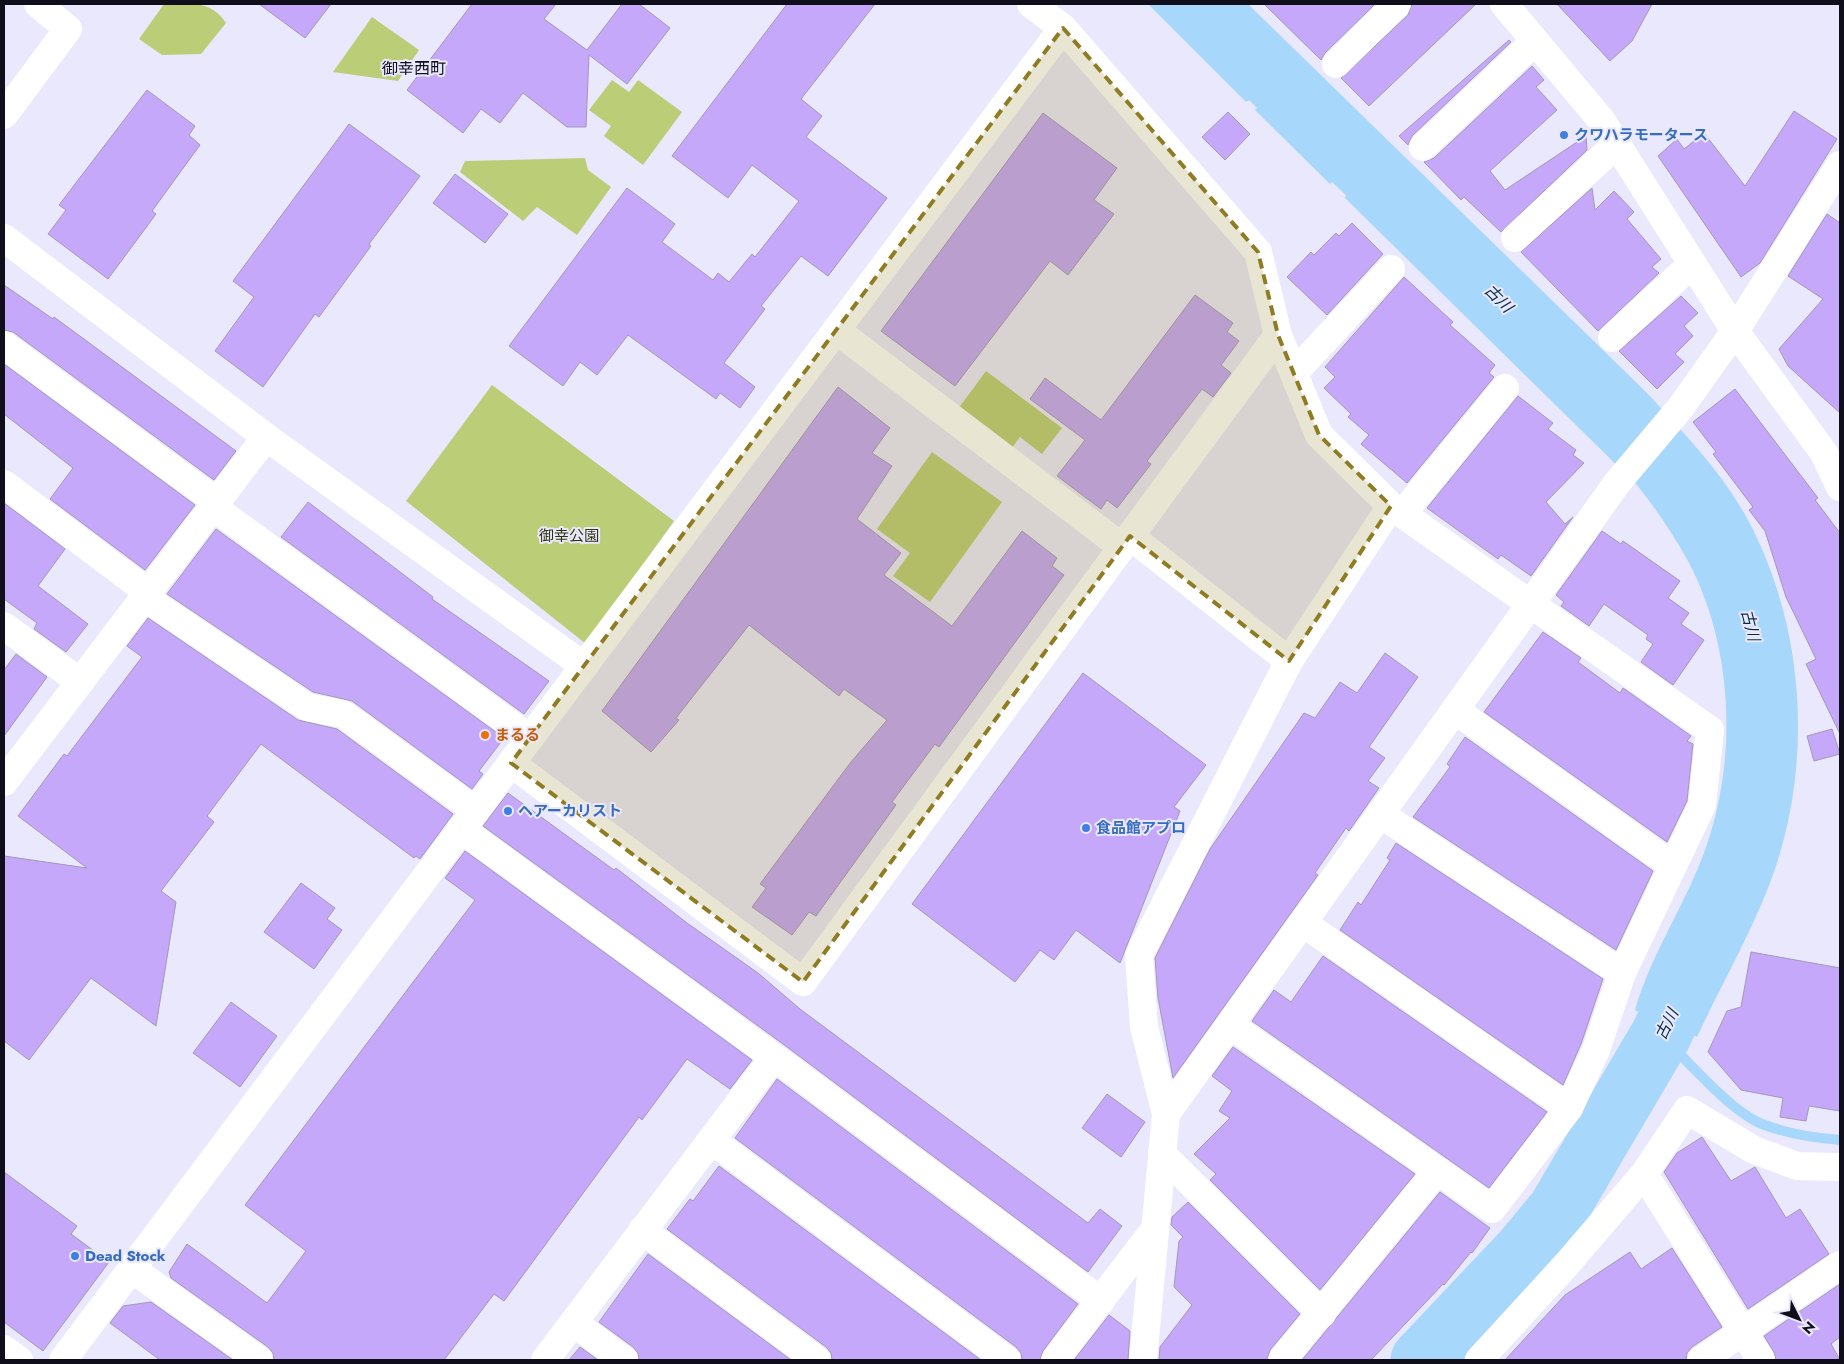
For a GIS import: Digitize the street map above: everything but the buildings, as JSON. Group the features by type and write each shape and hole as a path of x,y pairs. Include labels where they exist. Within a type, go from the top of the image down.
{"street":[{"path":"4,115 68,29 38,4"},
{"path":"1031,4 1063,28 1258,252 1278,335 1320,435 1397,510 1710,730 1702,805 1622,973 1596,1050 1569,1108 1492,1209 1230,1025"},
{"path":"1336,64 1397,4"},
{"path":"1504,4 1602,121 1735,331 1824,453 1840,487"},
{"path":"63,1360 1063,28"},
{"path":"1423,147 1535,41"},
{"path":"1515,238 1617,144"},
{"path":"1166,1114 1616,483 1681,407 1735,331 1840,165"},
{"path":"4,238 266,437 584,666"},
{"path":"1612,338 1692,264"},
{"path":"1294,373 1391,269"},
{"path":"836,330 1289,661"},
{"path":"511,763 803,982 1278,335"},
{"path":"4,345 215,505 530,738"},
{"path":"1143,1360 1166,1114 1144,1028 1138,955 1289,661 1397,510 1505,388"},
{"path":"9,766 80,682 266,437"},
{"path":"4,484 146,595 306,707 343,714 469,820 774,1057 1101,1301"},
{"path":"4,626 80,682"},
{"path":"1454,710 1673,866"},
{"path":"1380,814 1622,973"},
{"path":"1303,922 1569,1108"},
{"path":"545,1360 774,1057"},
{"path":"1479,1360 1644,1174 1687,1110 1754,1150 1797,1166 1840,1167"},
{"path":"711,1140 1007,1360"},
{"path":"1162,1154 1322,1314"},
{"path":"1282,1360 1322,1314 1437,1171"},
{"path":"1644,1174 1761,1360"},
{"path":"642,1230 817,1360"},
{"path":"1055,1360 1154,1230"},
{"path":"1702,1360 1840,1265"},
{"path":"132,1269 259,1360"},
{"path":"574,1323 624,1360"},
{"path":"4,1349 19,1360"}],"highlighted area":[{"path":"1063,28 1258,252 1278,335 1319,435 1391,506 1289,661 1130,536 803,982 511,763"}],"green space":[{"path":"164,4 192,4 207,7 214,10 226,23 201,54 162,55 139,39"},
{"path":"372,17 419,50 398,81 333,72"},
{"path":"612,80 629,92 638,80 682,112 643,165 604,136 611,126 589,110"},
{"path":"585,158 588,170 611,187 577,235 537,207 523,221 460,172 465,161"},
{"path":"986,371 1062,428 1042,454 1020,437 1011,449 958,409"},
{"name":"御幸公園","path":"492,385 674,521 586,644 406,501"},
{"path":"932,452 1002,502 930,602 893,576 910,553 877,529"}],"water":[{"path":"1148,4 1248,4 1647,393 1714,469 1738,502 1748,520 1767,561 1781,603 1791,647 1797,691 1798,737 1795,782 1787,826 1767,891 1697,1037 1635,1010 1649,971 1702,858 1714,822 1722,785 1726,747 1723,669 1704,595 1688,561 1664,522 1637,485 1345,198 1346,195 1332,182 1330,184 1255,110 1257,108 1249,100 1246,102"}],"waterway":[{"name":"古川","path":"1421,1360 1524,1251 1558,1210 1661,1035 1702,947"},
{"path":"1661,1035 1723,1097 1750,1117 1762,1124 1791,1133 1840,1140"}],"place":[{"name":"クワハラモータース","path":"1564,135"},
{"name":"まるる","path":"485,735"},
{"name":"ヘアーカリスト","path":"508,811"},
{"name":"食品館アプロ","path":"1086,828"},
{"name":"Dead Stock","path":"75,1256"}],"district":[{"name":"御幸西町","path":"414,68"}]}
